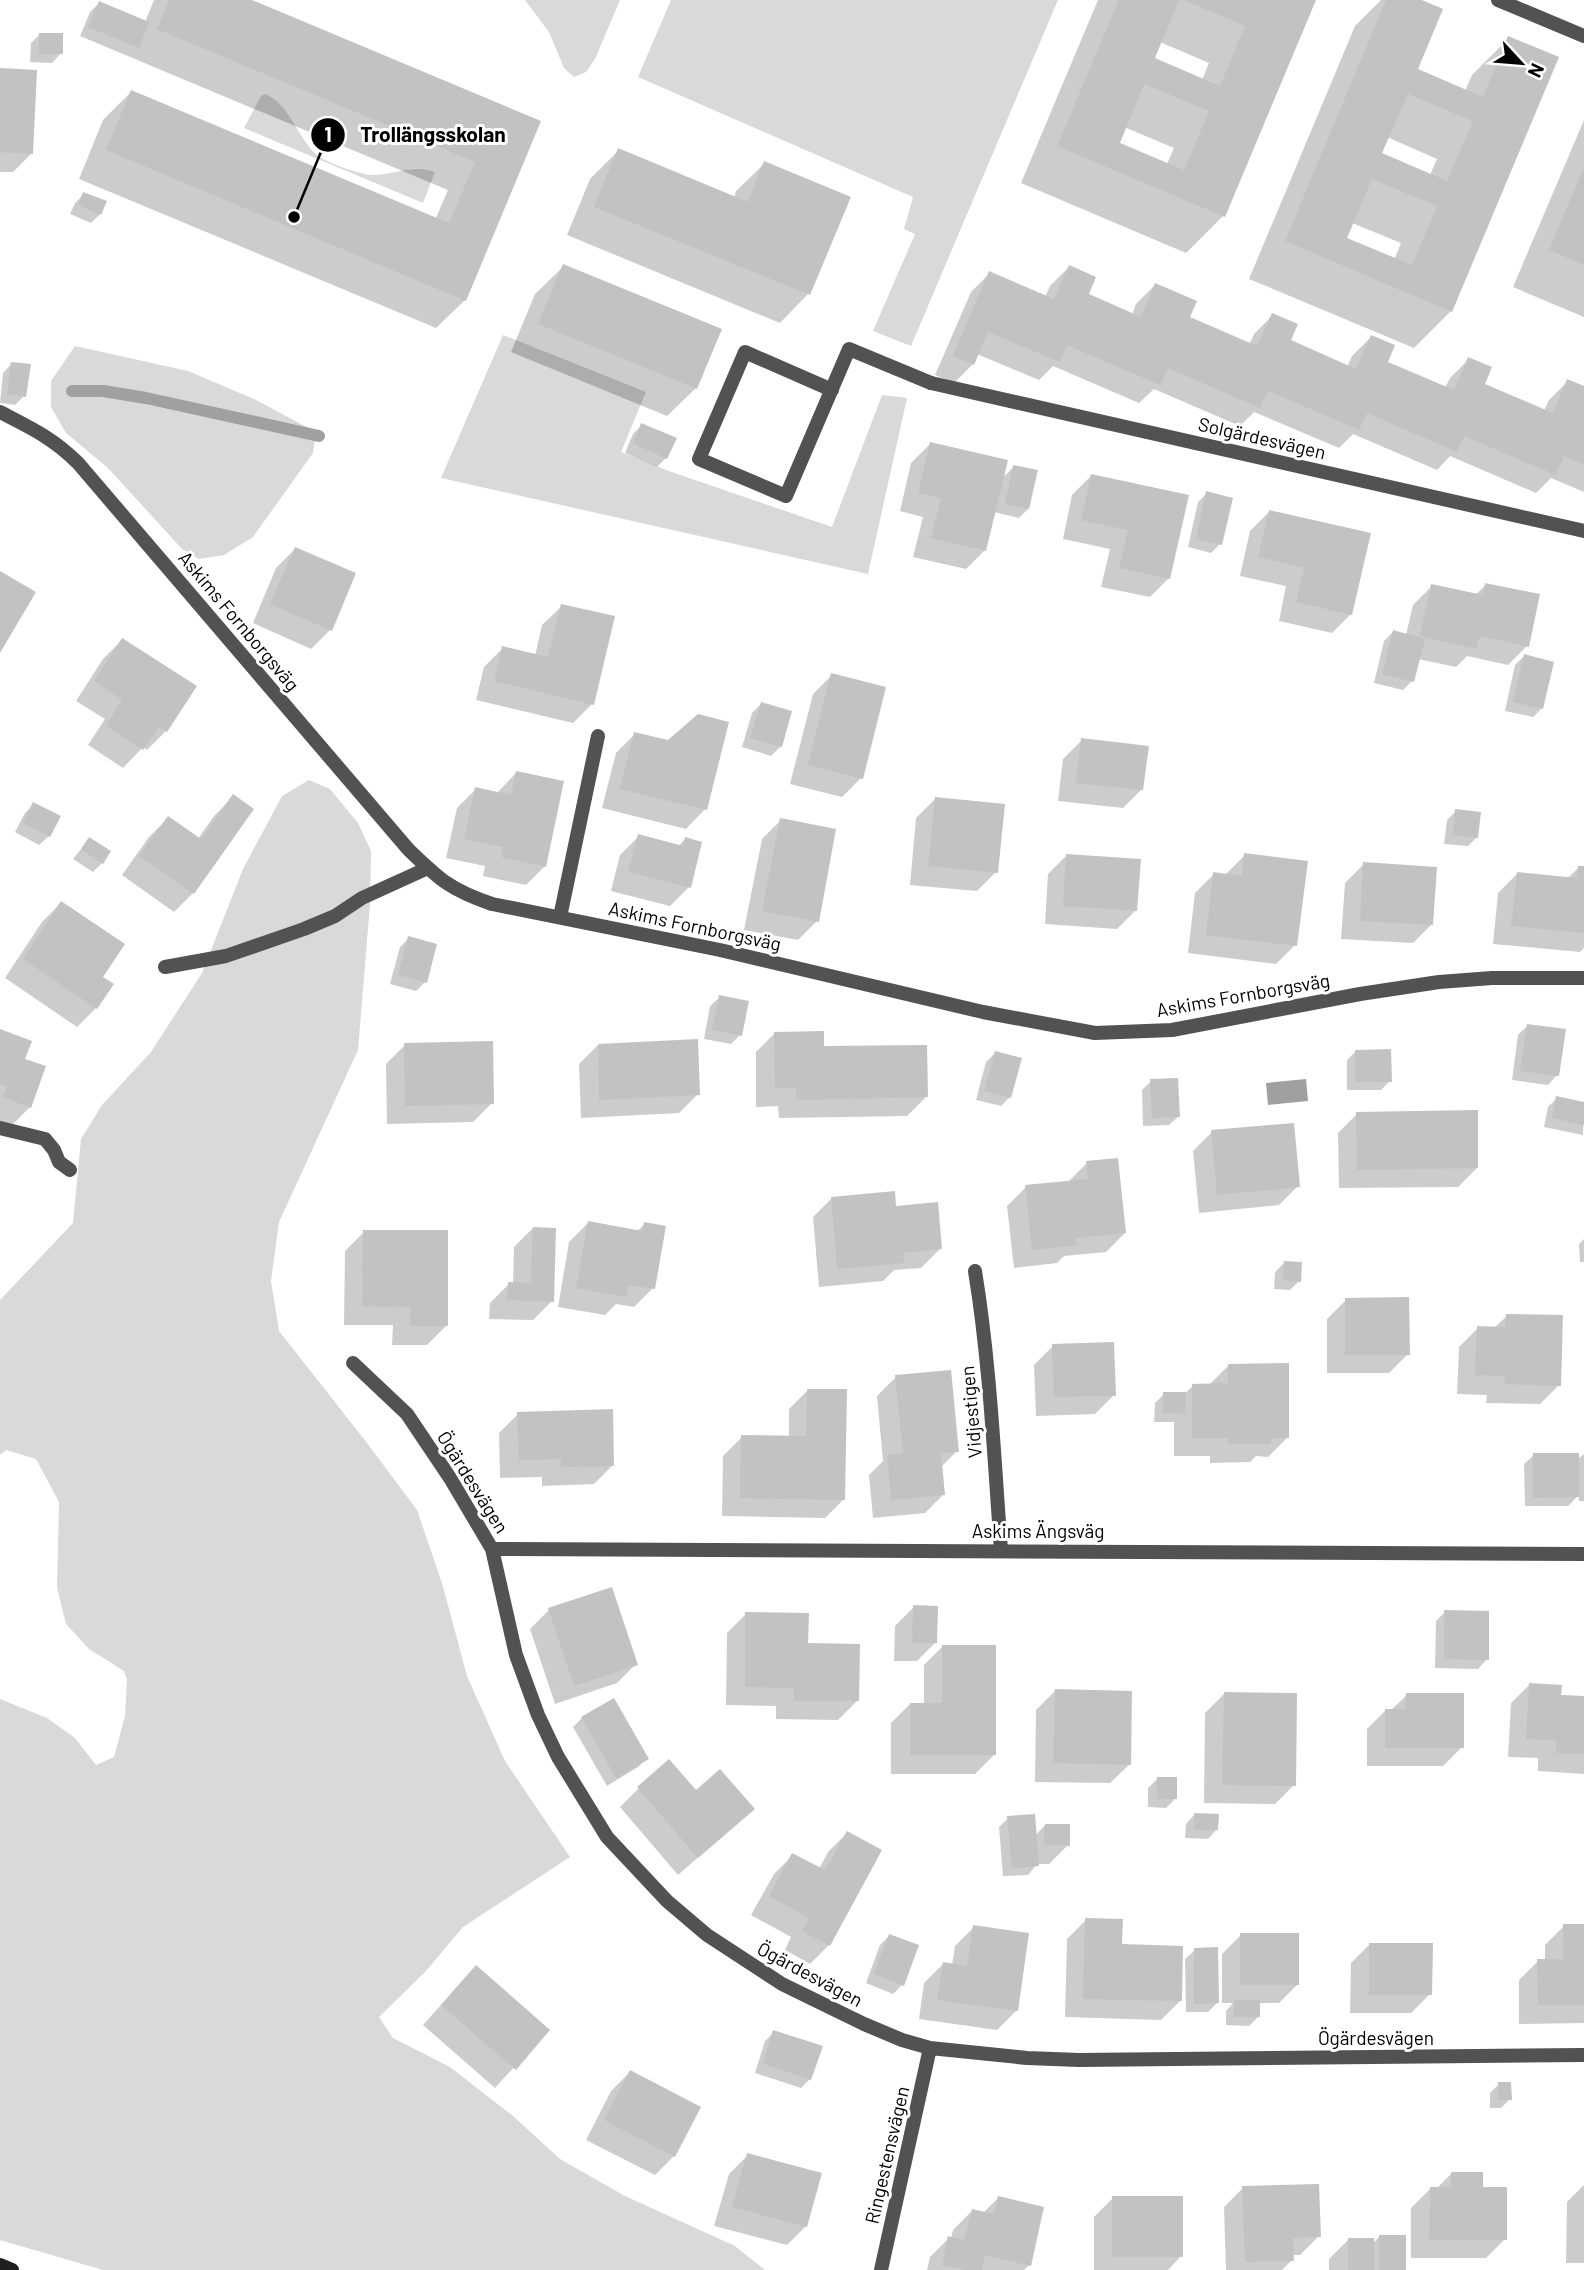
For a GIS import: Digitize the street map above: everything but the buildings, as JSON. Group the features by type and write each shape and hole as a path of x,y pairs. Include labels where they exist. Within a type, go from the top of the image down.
{"street":[{"path":"1498,0 1584,36"},
{"name":"Solgärdesvägen","path":"832,390 849,349 931,383 1584,531"},
{"path":"745,352 832,390 786,496 699,459 745,352"},
{"name":"Askims Fornborgsväg","path":"0,412 60,444 408,849 454,890 470,897 492,904 773,962 983,1012 1095,1033 1171,1030 1360,994 1439,982 1492,978 1584,978"},
{"path":"559,917 598,736"},
{"path":"165,967 226,956 304,929 335,916 362,898 428,868"},
{"path":"0,1128 45,1139 59,1162 70,1170"},
{"name":"Vidjestigen","path":"975,1271 990,1397 1001,1550"},
{"name":"Ögärdesvägen","path":"353,1363 407,1414 450,1478 492,1549 516,1655 538,1715 558,1757 611,1841 667,1901 707,1935 782,1984 902,2040 930,2048 1027,2058 1079,2060 1584,2055"},
{"name":"Askims Ängsväg","path":"492,1549 1584,1554"},
{"name":"Ringestensvägen","path":"881,2270 930,2048"},
{"path":"0,2265 12,2270"}],"shaded area":[{"path":"525,0 620,0 595,59 586,72 574,77 564,68 549,32"},
{"path":"671,0 1058,0 911,346 873,331 915,234 904,229 913,197 638,77"},
{"path":"265,94 274,99 288,114 310,148 327,161 352,171 372,175 412,169 435,172 423,203 244,128 261,96"},
{"path":"503,335 646,392 621,452 832,527 882,395 907,398 868,574 441,478"},
{"path":"75,346 188,371 254,399 316,432 313,453 253,537 224,555 199,559 182,549 108,468 66,433 51,407 51,381"},
{"path":"309,780 330,789 358,823 371,851 370,904 358,1050 279,1222 271,1281 279,1331 417,1510 442,1583 467,1676 505,1761 570,1857 463,1927 426,1971 379,2017 393,2038 450,2067 513,2116 560,2159 625,2196 735,2246 765,2270 103,2270 0,2240 0,1699 47,1718 75,1738 96,1765 114,1757 125,1716 127,1680 124,1671 89,1649 66,1624 57,1588 59,1502 36,1459 6,1450 0,1455 0,1300 73,1223 81,1139 102,1105 151,1052 202,973 243,869 282,796"},
{"path":"1306,1079 1308,1101 1268,1105 1266,1083"}],"waterway":[{"path":"72,391 103,391 146,398 319,436"}],"place":[{"name":"Trollängsskolan","path":"294,217"}]}
